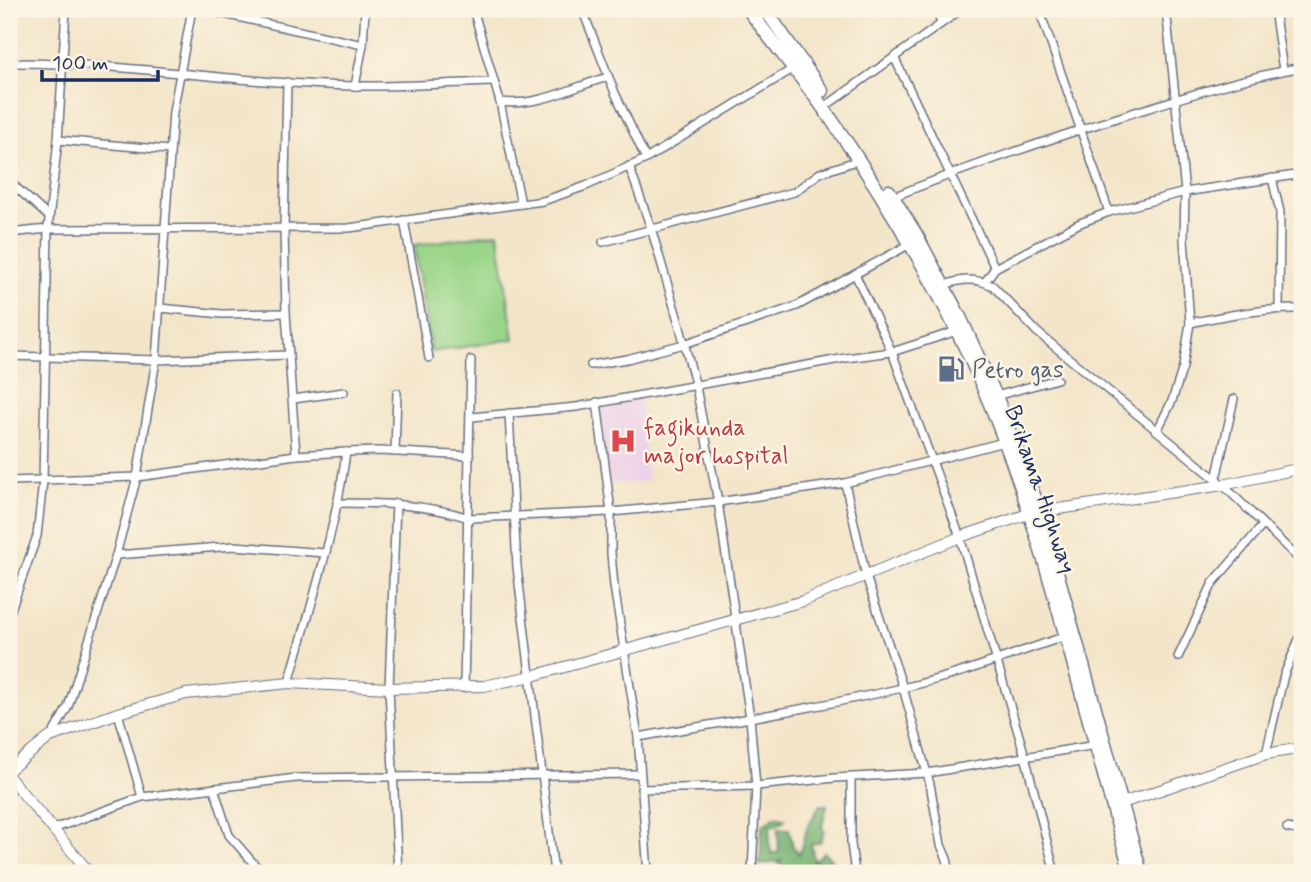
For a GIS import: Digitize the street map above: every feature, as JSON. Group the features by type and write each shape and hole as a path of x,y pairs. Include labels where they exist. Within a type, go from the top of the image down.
{"highway":[{"name":"Brikama Highway","path":"748,9 777,38 830,103 893,197 996,396 1036,512 1141,873"},
{"name":"Brikama Highway","path":"765,9 777,38 795,68 859,160 939,287 1036,512 1066,636 1131,873"}],"street":[{"path":"9,615 37,536 43,481 48,229 58,140 66,9"},
{"path":"50,737 68,707 116,555 137,477 156,360 169,150 179,74 192,9"},
{"path":"201,9 363,45"},
{"path":"355,86 363,45 365,9"},
{"path":"473,9 500,102 521,204"},
{"path":"582,9 608,77 646,159"},
{"path":"936,9 941,23"},
{"path":"830,103 895,59 961,9"},
{"path":"1039,9 1109,212"},
{"path":"1157,431 1172,401 1183,367 1189,323 1184,239 1185,192 1166,9"},
{"path":"1274,9 1283,70"},
{"path":"895,59 995,268"},
{"path":"16,63 63,63 355,86 494,82"},
{"path":"893,197 949,174 1175,100 1220,86 1302,67"},
{"path":"9,233 48,229 349,228 543,201 586,186 646,159 795,68"},
{"path":"500,102 514,104 560,95 585,83 608,77"},
{"path":"287,82 284,230 286,313 296,455"},
{"path":"58,140 169,150"},
{"path":"603,242 794,192 820,173 859,160"},
{"path":"629,166 651,228 696,387 718,502 750,718 756,786 752,873"},
{"path":"985,282 995,268 1080,223 1109,212 1185,192 1302,174"},
{"path":"1272,178 1280,212 1279,309"},
{"path":"9,181 49,217"},
{"path":"404,220 429,358"},
{"path":"591,365 684,344 797,306 910,244"},
{"path":"855,274 892,352 960,537 1055,873"},
{"path":"939,287 967,279 985,282 1000,293 1052,346 1219,482 1302,562"},
{"path":"160,308 222,314 286,313"},
{"path":"1189,323 1238,313 1302,309"},
{"path":"472,417 576,407 597,401 696,387 846,358 892,352 957,331"},
{"path":"9,356 156,360 289,355"},
{"path":"464,688 472,417 471,360"},
{"path":"996,396 1057,379"},
{"path":"293,399 344,392"},
{"path":"394,452 397,393"},
{"path":"1219,482 1234,399"},
{"path":"597,401 611,512 611,553 623,651 638,737 648,873"},
{"path":"509,413 517,567 554,873"},
{"path":"337,503 396,503 448,511 469,519 611,512 718,502 845,483 1004,442"},
{"path":"9,481 137,477 296,455 346,452 470,456"},
{"path":"289,683 325,553 346,452"},
{"path":"9,770 50,737 118,713 187,694 289,683 389,688 484,686 532,676 803,601 960,537 1036,512 1302,468"},
{"path":"845,483 866,576 903,688 927,773 941,845 950,873"},
{"path":"396,503 389,688 398,873"},
{"path":"1178,657 1213,583 1263,525"},
{"path":"116,555 234,546 325,553"},
{"path":"1266,754 1284,676 1302,632"},
{"path":"638,737 903,688 1066,636"},
{"path":"118,713 142,797"},
{"path":"641,789 756,786 927,773 1097,745"},
{"path":"1122,803 1266,754 1302,748"},
{"path":"53,829 142,797 296,778 640,774"},
{"path":"9,777 90,873"},
{"path":"851,778 851,844 855,873"},
{"path":"214,788 229,835 262,873"},
{"path":"1287,828 1302,831"}],"shaded area":[{"name":"fagikunda major hospital","path":"640,398 648,481 606,485 598,402"}],"green space":[{"path":"498,233 514,339 431,352 414,245"},
{"path":"820,805 827,805 822,826 824,832 820,842 811,844 814,862 824,852 833,862 830,873 801,873 778,864 782,860 760,865 762,826 776,816 785,819 770,826 769,844 772,854 779,852 778,829 789,829 793,847 799,854 808,826"}],"place":[{"name":"Petro gas","path":"951,369"},
{"name":"fagikunda major hospital","path":"623,441"}]}
